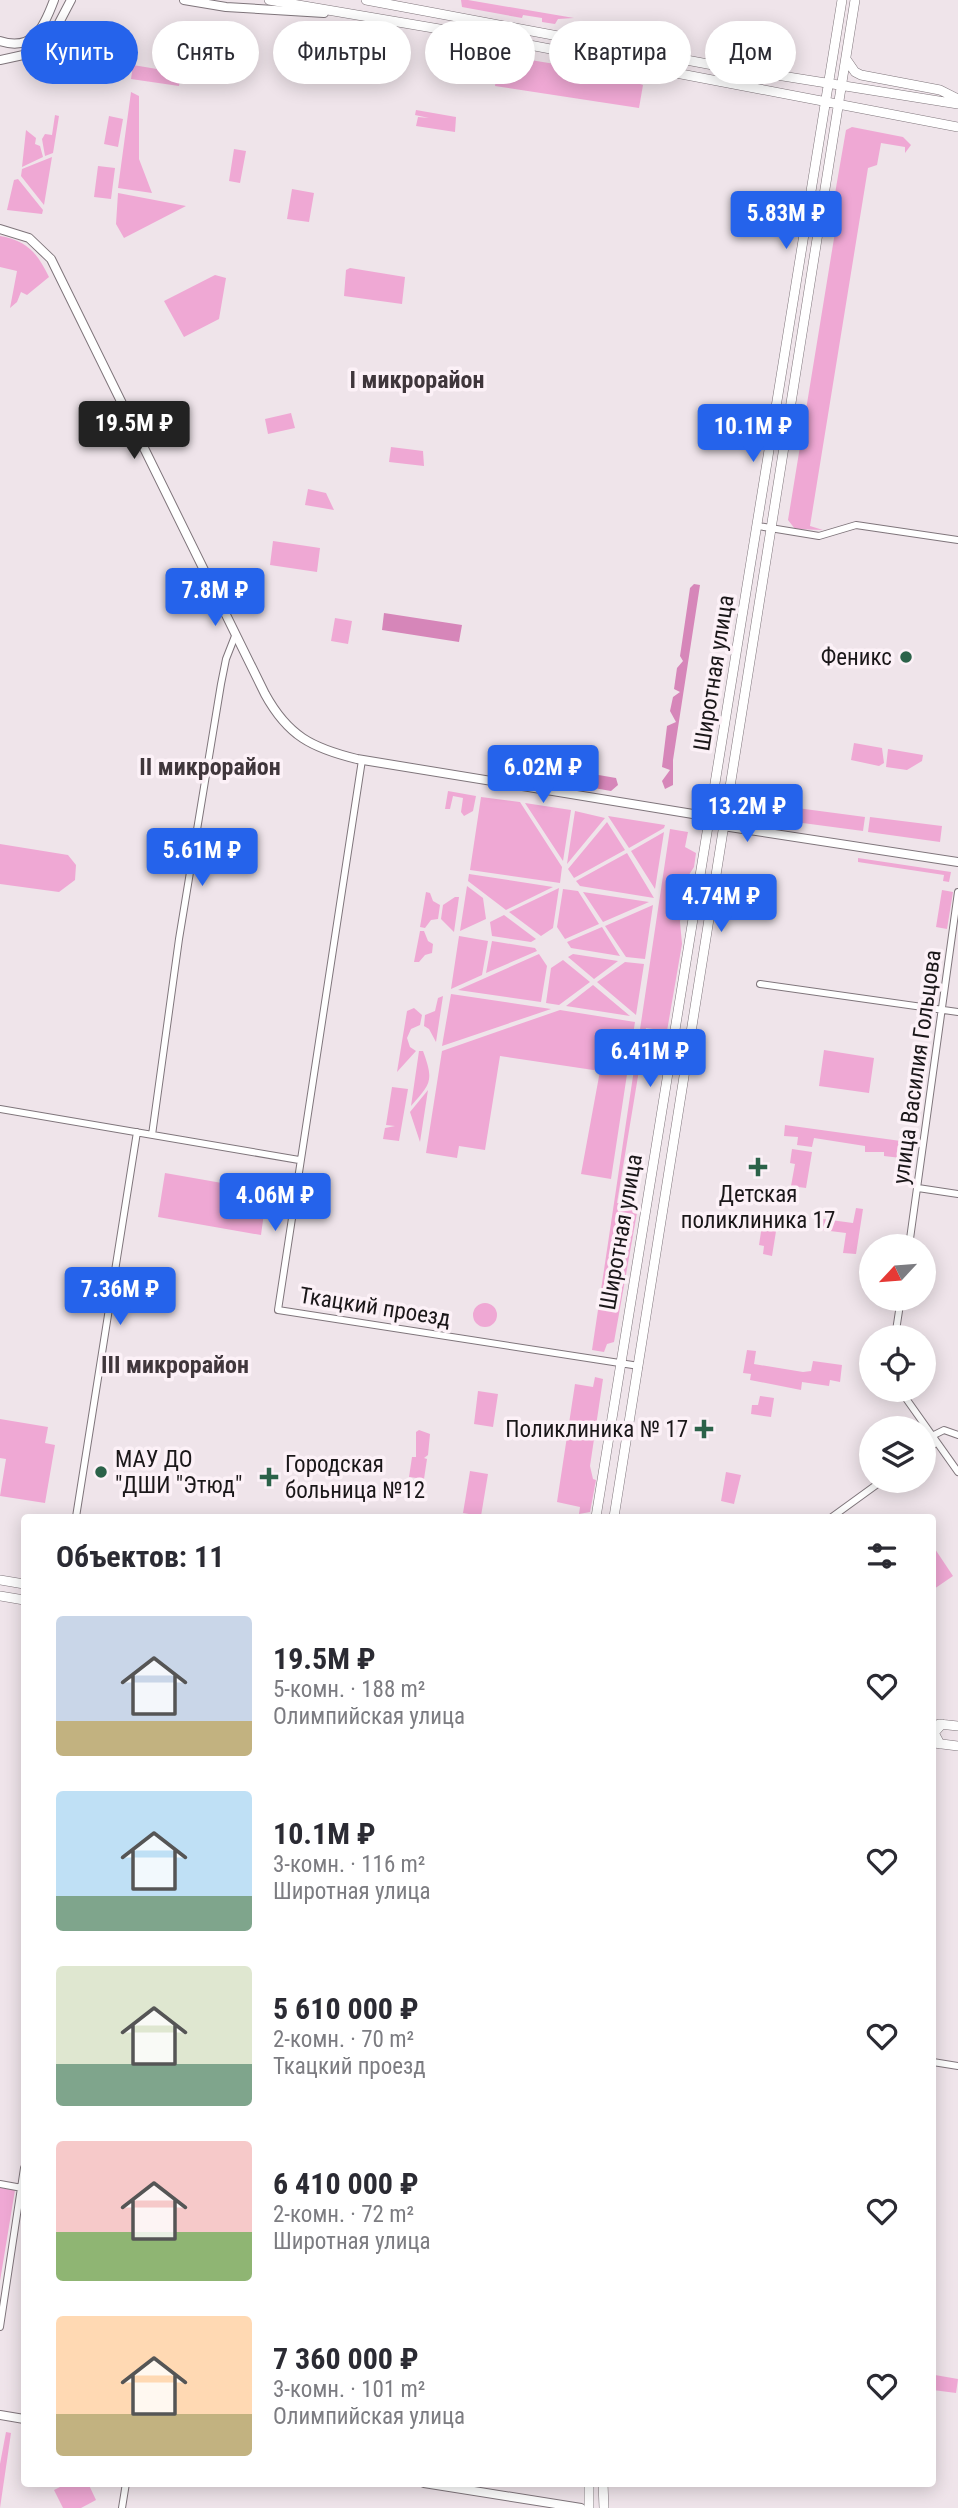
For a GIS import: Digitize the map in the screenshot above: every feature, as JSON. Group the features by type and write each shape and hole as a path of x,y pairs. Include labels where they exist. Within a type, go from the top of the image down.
{"main road":[{"path":"269,0 958,127"},
{"path":"366,0 713,65 958,104"},
{"name":"Широтная улица","path":"596,1514 842,0"},
{"name":"Широтная улица","path":"614,1514 855,0"},
{"path":"846,59 855,72 861,75 940,90 958,99"},
{"path":"0,1580 21,1584"},
{"path":"0,1596 21,1600"},
{"path":"937,1724 958,1727"},
{"path":"937,1743 958,1746"},
{"path":"589,2487 589,2508"},
{"path":"603,2487 604,2508"}],"street":[{"path":"0,41 21,44 32,39 45,26 54,0"},
{"path":"0,60 37,52 49,41 71,0"},
{"path":"184,0 226,7 362,17"},
{"path":"0,229 29,238 42,248 64,281 235,636 276,714 291,731 310,744 362,760 710,819 723,826 957,864"},
{"path":"758,526 819,536 856,525 958,540"},
{"path":"152,1135 179,939 221,684 226,659 235,636"},
{"path":"0,1109 299,1160 362,760"},
{"name":"улица Василия Гольцова","path":"911,1234 958,892"},
{"path":"760,984 958,1012"},
{"path":"76,1514 137,1132"},
{"name":"Ткацкий проезд","path":"299,1160 278,1310 639,1366"},
{"path":"918,1188 958,1194"},
{"path":"936,1434 944,1430 958,1435"},
{"path":"936,1443 958,1472"},
{"path":"836,1514 865,1493"},
{"path":"936,2062 958,2066"},
{"path":"0,2184 21,2188"},
{"path":"0,2328 21,2194"},
{"path":"0,2415 21,2418"},
{"path":"122,2508 125,2487"},
{"path":"449,2487 581,2508"}],"shaded area":[{"path":"461,0 468,0 574,18 558,19 549,23 542,22 542,18 523,15 522,18 462,7"},
{"path":"535,61 549,63 549,84 643,85 639,108 495,86 535,84"},
{"path":"138,66 152,68 152,82 138,80"},
{"path":"131,92 139,96 139,159 152,193 118,188"},
{"path":"416,110 456,117 455,132 416,126 418,117 429,118 415,115"},
{"path":"55,115 59,116 53,153 45,156 42,139 45,134 52,135"},
{"path":"109,116 123,119 118,147 104,144"},
{"path":"852,127 903,137 911,145 905,153 905,147 881,143 877,165 868,168 810,526 823,530 795,529 788,520 837,220 833,205 846,130"},
{"path":"26,130 36,138 35,144 40,146 43,157 22,167"},
{"path":"234,149 246,151 240,183 229,181"},
{"path":"52,157 44,205 21,176 22,169"},
{"path":"98,166 115,168 111,199 94,197"},
{"path":"18,179 43,210 42,214 7,210 14,180"},
{"path":"292,189 314,193 309,222 287,219"},
{"path":"118,193 186,206 124,238 116,224"},
{"path":"0,236 18,241 31,249 49,277 27,295 21,292 17,302 10,308 17,271 0,267"},
{"path":"350,268 405,277 402,304 344,296 346,270"},
{"path":"215,275 226,278 219,319 184,337 164,301"},
{"path":"291,413 295,428 268,434 265,419"},
{"path":"391,447 423,451 424,466 389,462"},
{"path":"308,489 326,493 334,510 305,505"},
{"path":"273,541 320,548 317,572 270,565"},
{"path":"694,584 700,585 673,760 673,785 665,789 662,781 670,770 662,767 667,726 676,722 670,711 673,697 680,692 674,689 677,668 683,661 680,656 690,588"},
{"path":"384,613 462,625 459,642 382,630"},
{"path":"335,618 352,621 348,644 331,641"},
{"path":"854,743 882,748 884,763 879,766 851,760"},
{"path":"888,749 923,755 922,761 907,770 886,767"},
{"path":"494,757 616,778 618,785 611,791 502,772 491,760"},
{"path":"448,791 476,796 473,811 464,816 461,812 463,798 453,796 450,809 445,809"},
{"path":"481,797 520,802 562,867 560,883 470,870"},
{"path":"525,803 571,810 563,861"},
{"path":"797,808 865,817 863,831 795,822"},
{"path":"575,811 605,818 567,864"},
{"path":"608,816 665,825 629,848"},
{"path":"870,817 942,826 940,842 868,832"},
{"path":"607,822 625,850 574,878 568,869"},
{"path":"670,829 688,832 685,847 696,853 694,867 685,881 680,922 682,944 667,1031 646,1028 617,1203 638,1207 614,1342 607,1344 604,1352 592,1350"},
{"path":"664,832 655,889 631,851"},
{"path":"0,844 68,855 76,865 75,880 59,892 0,884"},
{"path":"627,853 654,898 580,886 576,881"},
{"path":"858,858 951,872 949,882 943,881 944,875 858,862"},
{"path":"469,874 553,887 506,910 468,881"},
{"path":"467,886 483,898 486,919 460,931"},
{"path":"559,888 553,928 541,936 509,912"},
{"path":"563,889 578,891 599,924 565,939 557,927"},
{"path":"942,890 953,892 947,929 936,927"},
{"path":"426,892 440,905 438,919 431,920 425,928 420,927"},
{"path":"583,892 649,902 603,922"},
{"path":"459,897 454,932 441,919 443,905"},
{"path":"653,905 645,959 626,957 605,926"},
{"path":"504,915 536,939 531,942 492,936 490,922"},
{"path":"602,927 620,956 571,948 567,942"},
{"path":"420,931 424,931 428,941 433,944 432,953 425,955 419,962 414,962"},
{"path":"459,936 488,941 482,975 451,989"},
{"path":"492,941 535,948 537,951 486,973"},
{"path":"539,954 547,966 541,1002 458,990"},
{"path":"573,954 618,961 594,979 568,957"},
{"path":"563,960 590,982 559,1005 546,1003 551,968"},
{"path":"625,962 644,964 636,1015 597,982"},
{"path":"593,985 630,1016 566,1006"},
{"path":"451,994 551,1009 442,1046"},
{"path":"443,996 436,1042 429,1029 424,1026 425,1015 435,1011 438,998"},
{"path":"414,1008 422,1015 420,1025 411,1029 407,1038 410,1047 416,1051 397,1072 407,1011"},
{"path":"560,1010 635,1022 611,1179 581,1174 600,1071 500,1056 485,1150 459,1146 457,1158 426,1153 442,1051"},
{"path":"824,1050 874,1058 869,1093 819,1086"},
{"path":"419,1051 423,1051 429,1069 429,1081 411,1106"},
{"path":"392,1087 408,1089 399,1141 383,1139 385,1128 395,1126 386,1125"},
{"path":"428,1090 420,1142 410,1112"},
{"path":"785,1125 908,1142 908,1145 903,1145 901,1158 884,1156 884,1152 865,1152 865,1146 814,1138 812,1147 797,1145 798,1137 784,1136"},
{"path":"792,1149 812,1152 806,1188 791,1186 795,1164 790,1163"},
{"path":"165,1173 267,1191 261,1235 158,1217"},
{"path":"856,1208 863,1209 856,1254 843,1253 846,1233 822,1230 823,1219 853,1223"},
{"path":"762,1225 777,1225 772,1256 763,1254 764,1246 759,1245"},
{"path":"485,1303 493,1307 497,1315 493,1323 485,1327 477,1323 473,1315 477,1307"},
{"path":"747,1350 756,1351 754,1364 803,1372 811,1371 813,1361 842,1365 840,1382 830,1380 829,1386 802,1382 801,1390 750,1380 751,1374 743,1373"},
{"path":"595,1377 603,1379 590,1466 593,1479 596,1480 590,1512 579,1514 580,1507 557,1502 575,1384 593,1387"},
{"path":"478,1391 498,1394 493,1427 474,1424"},
{"path":"760,1396 774,1398 771,1417 751,1414 752,1405 758,1405"},
{"path":"0,1419 48,1427 45,1443 55,1445 45,1503 0,1496 6,1459 0,1458"},
{"path":"419,1430 430,1434 428,1455 424,1458 427,1459 424,1479 409,1477 412,1457 416,1457 416,1432"},
{"path":"470,1471 488,1474 481,1514 463,1513"},
{"path":"726,1472 741,1475 734,1504 721,1501"},
{"path":"936,1550 953,1576 936,1588"},
{"path":"0,2187 15,2190 0,2281"},
{"path":"936,2375 958,2379 956,2393 936,2390"},
{"path":"6,2432 11,2433 0,2508 0,2464"},
{"path":"60,2487 90,2487 96,2500 81,2508 63,2508 54,2490"}],"place":[{"name":"Феникс","path":"906,657"},
{"name":"Детская поликлиника 17","path":"758,1167"},
{"name":"Поликлиника № 17","path":"704,1429"},
{"name":"МАУ ДО \"ДШИ \"Этюд\"","path":"101,1472"},
{"name":"Городская больница №12","path":"269,1477"}],"district":[{"name":"I микрорайон","path":"417,380"},
{"name":"II микрорайон","path":"210,767"},
{"name":"III микрорайон","path":"175,1365"}]}
